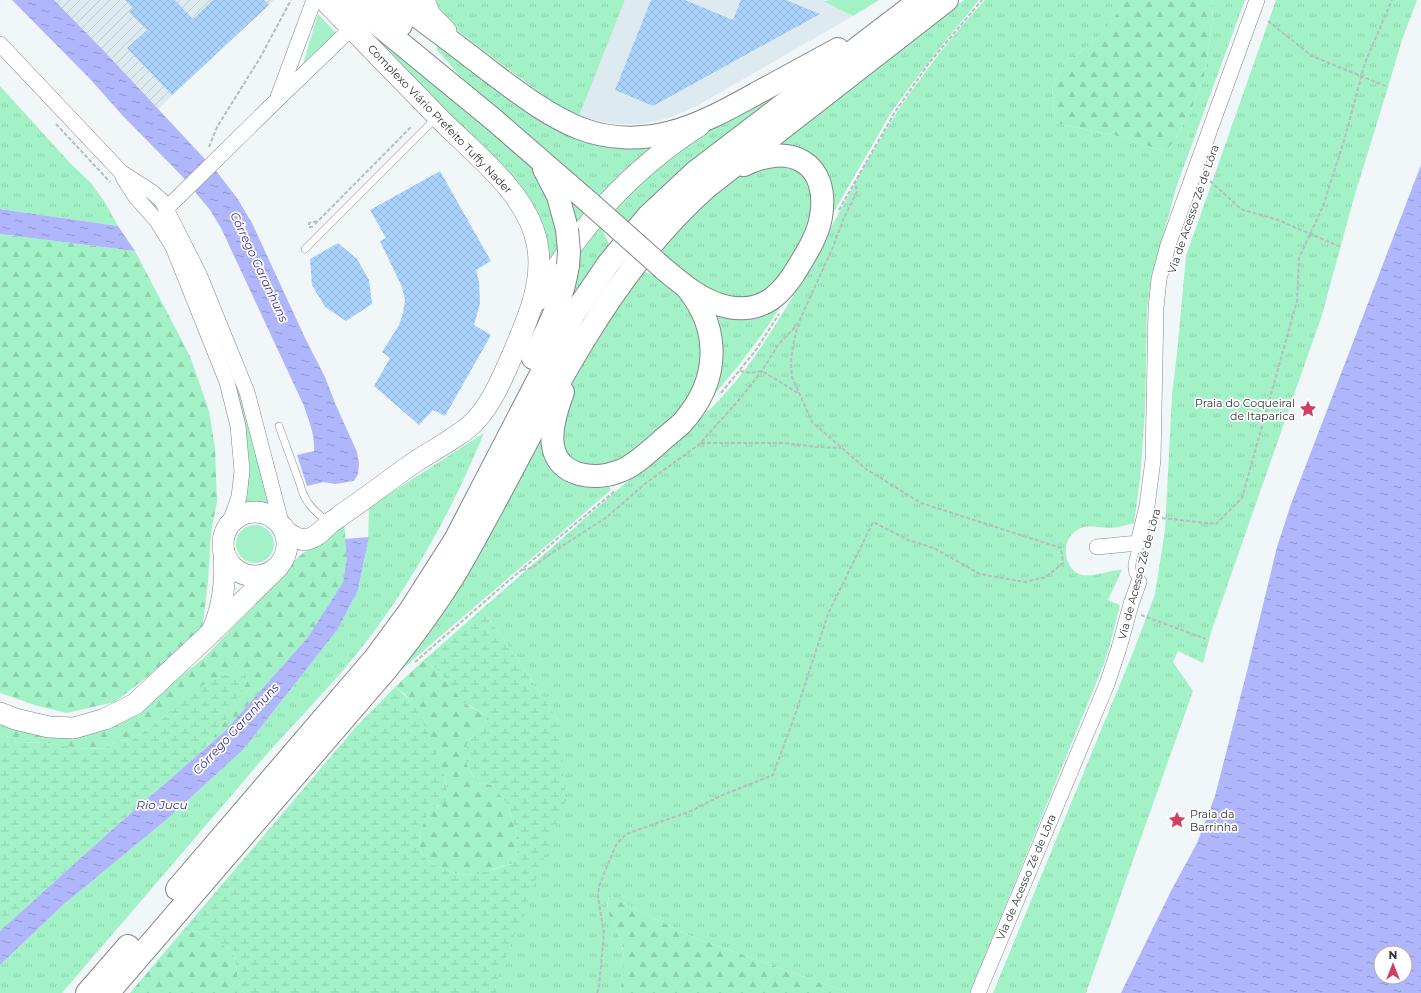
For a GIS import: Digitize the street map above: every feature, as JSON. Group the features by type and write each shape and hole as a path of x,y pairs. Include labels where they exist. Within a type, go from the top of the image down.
{"main road":[{"name":"Complexo Viário Prefeito Tuffy Nader","path":"282,526 285,531 296,538 312,538 412,464 470,426 486,408 494,394 527,322 537,286 539,267 537,241 527,215 520,203 496,175 437,117 365,14 324,0"},
{"name":"Complexo Viário Prefeito Tuffy Nader","path":"348,0 493,119 687,288"},
{"path":"395,0 509,85 564,121 596,133 626,138 655,136 682,129 714,116"},
{"path":"424,0 430,15 438,25 509,85"},
{"path":"355,680 375,658 393,634 441,563 455,540 574,314 608,264 627,241 671,194 695,172 920,0"},
{"path":"108,993 386,670 423,623 447,587 469,549 558,382 606,305 644,253 673,219 706,187 947,0"},
{"path":"527,322 540,297 566,255 606,205 625,185 657,157 691,131 714,116 901,14"},
{"path":"87,993 333,707 371,660 397,622 553,319 563,293 569,251 567,228 552,184 545,171 528,149"},
{"path":"687,288 704,298 727,307 750,307 768,301 782,291 791,280 813,242 821,217 822,191 817,176 807,164 794,157 786,155 774,156 753,161 706,187"},
{"path":"591,330 561,397 555,422 553,445 558,459 563,466 577,474 603,476 621,471 637,461 681,424 693,408 703,390 711,366 712,354 710,336 706,319 701,308 687,288"},
{"path":"0,713 15,719 49,727 74,728 105,719 135,704 211,633 278,567 284,559 287,551 287,538 282,526 268,515 260,512 251,512 243,515 235,519 229,525 225,533 223,542 225,578 224,593 217,620 211,633"},
{"path":"224,550 226,559 231,566 246,575 264,575 272,572 278,567"}],"street":[{"path":"277,100 314,0"},
{"name":"Via de Acesso Zé de Lôra","path":"1138,543 1147,506 1153,460 1156,308 1160,273 1168,245 1257,0"},
{"path":"166,209 184,192 211,155 277,100 365,14"},
{"path":"0,44 116,177 157,221 173,247 227,382 238,426 242,471 239,497 229,525"},
{"path":"116,177 152,192 162,201 199,274 247,392 282,526"},
{"path":"1097,547 1138,543"},
{"name":"Via de Acesso Zé de Lôra","path":"978,993 1107,684 1139,582"}],"lane":[{"path":"305,249 437,117"},
{"path":"279,426 306,502 312,510 330,524"},
{"path":"1138,543 1132,568 1133,573 1139,582"}],"path":[{"path":"211,155 217,127 260,58 291,0"},
{"path":"1162,518 1216,524 1242,498 1297,301 1298,258 1323,206 1343,144 1365,63 1392,0"},
{"path":"1268,21 1312,56 1388,86"},
{"path":"53,121 116,177"},
{"path":"318,221 310,222 308,225 314,226 410,128 418,136"},
{"path":"1210,180 1241,209 1278,220 1341,247"},
{"path":"596,993 599,987 604,934 598,897 599,886 616,845 626,834 691,811 720,796 773,774 796,712 828,614 873,522 908,540 934,548 980,574 1025,582 1046,577 1063,563 1061,548 921,503 866,469 812,422 792,377 791,361 798,324 833,247 843,220 857,192 855,181"},
{"path":"740,371 751,373 762,371 798,393"},
{"path":"700,444 782,444 818,448 842,448"},
{"path":"1129,611 1206,639"}],"shaded area":[{"path":"54,0 274,0 158,109"},
{"path":"625,0 821,0 853,16 695,107 669,118 643,124 614,124 579,116"}],"green space":[{"path":"334,0 492,131 601,227 610,246 567,305 548,316 544,238"},
{"path":"432,0 625,0 579,116 559,107 472,42 440,16"},
{"path":"821,0 826,1 879,0 853,16"},
{"path":"964,0 979,0 922,71 889,116 824,229 828,205 780,144 780,141"},
{"path":"985,0 1120,0 1120,9 1102,34 1080,52 1067,60 1061,69 1052,87 1055,123 1127,138 1162,151 1174,141 1189,115 1204,77 1212,24 1213,0 1245,0 1177,185 1151,280 1147,309 1145,410 1140,480 1134,523 1113,528 1090,526 1076,530 1066,545 1067,560 1075,572 1094,575 1122,570 1108,600 1120,605 1109,648 970,993 849,993 690,936 609,896 607,906 621,940 624,958 624,971 620,993 497,993 495,986 559,721 482,609 690,428 722,397 750,363 789,303 859,176 896,114 916,84 961,27"},
{"path":"1120,0 1213,0 1212,24 1204,77 1189,115 1174,141 1166,150 1162,151 1127,138 1055,123 1052,87 1061,69 1067,60 1080,52 1102,34 1120,9"},
{"path":"1276,0 1417,0 1402,40 1353,201 1322,315 1211,632 1203,663 1178,651 1173,662 1193,691 1086,993 993,993 1134,650 1155,594 1165,530 1172,395 1186,256"},
{"path":"318,14 336,33 303,64"},
{"path":"440,45 600,144 772,97 772,99 691,162 631,221 611,214 469,86 437,50 437,46"},
{"path":"0,86 70,163 91,183 106,204 118,226 0,209"},
{"path":"772,161 810,175 813,226 766,297 724,301 670,264 661,248 700,207 741,172"},
{"path":"142,193 158,206 239,389 271,509 243,506 246,439"},
{"path":"0,234 135,251 190,356 209,411 215,448 217,502 211,532 208,582 202,630 190,643 115,702 67,713 38,706 0,693"},
{"path":"642,271 661,277 682,293 705,338 693,399 622,464 576,467 561,449 570,388 612,312"},
{"path":"793,286 758,340 745,357 689,422 710,316"},
{"path":"484,433 458,492 411,577 375,630 344,670 260,762 62,993 0,993 0,965 63,905 166,820 243,750 338,629 358,590 368,542 369,507"},
{"path":"541,433 545,443 608,485 611,490 394,676 431,631 451,602 487,540"},
{"path":"344,523 347,556 343,582 308,637 224,732 202,751 226,720 185,696 169,714 130,741 118,740 105,748 84,749 49,743 16,742 0,732 0,724 35,735 69,734 124,721 204,658 298,557"},
{"path":"251,525 259,525 269,530 273,537 273,551 269,558 259,563 251,563 241,558 239,555 236,548 236,540 241,530 244,528"},
{"path":"482,609 559,721 566,800 495,986 497,993 245,993 239,983 233,951 196,931 180,934 355,728 395,687 410,701 419,714 437,754 446,782 447,793 445,802 430,809 422,828 419,844 425,858 432,864 443,869 455,873 472,875 511,864 516,857 517,848 515,829 508,805 492,785 477,782 466,762 466,746 470,739 485,724 486,715 463,702 435,668 424,660"},
{"path":"424,660 435,668 467,705 486,715 485,724 470,739 466,746 468,768 477,782 492,785 508,805 515,829 517,848 516,857 511,864 472,875 455,873 432,864 425,858 421,851 419,844 420,836 425,819 430,809 439,806 447,785 436,752 415,708 405,694 395,687"},
{"path":"244,670 247,682 226,720 202,751 0,931 0,732 16,742 49,743 84,749 105,748 118,740 130,741 169,714 185,696 217,677"},
{"path":"609,896 690,936 849,993 620,993 624,960 623,947 619,934 609,914"},
{"path":"196,931 233,951 239,983 245,993 130,993 180,934"}],"water":[{"name":"Córrego Garanhuns","path":"12,0 54,0 105,52 217,172 237,198 252,223 306,340 325,377 357,452 359,464 358,474 354,481 335,484 324,482 307,486 297,455 314,451 313,434 308,417 221,228 210,210 182,176 122,115 91,80"},
{"path":"1421,165 1421,993 1121,993 1171,891 1197,843 1215,796 1277,547 1291,504"},
{"path":"0,209 118,226 135,251 0,234"},
{"name":"Rio Jucu","path":"369,537 358,590 338,629 243,750 166,820 63,905 0,965 0,931 115,827 224,732 308,637 343,582 347,556 345,539"}],"building":[{"path":"125,0 175,0 193,19 213,0 264,0 269,5 172,95 127,48 147,30 129,12 133,8"},
{"path":"651,0 685,0 733,20 741,0 786,0 820,14 653,106 615,90"},
{"path":"440,171 491,261 476,270 479,281 480,303 474,325 491,335 445,416 433,410 419,425 374,386 390,358 382,352 399,325 405,300 402,287 380,241 386,238 370,210"},
{"path":"338,243 357,259 369,280 372,304 346,321 325,307 312,285 310,259"}],"place":[{"name":"Praia do Coqueiral de Itaparica","path":"1308,409"},
{"name":"Praia da Barrinha","path":"1177,820"}]}
